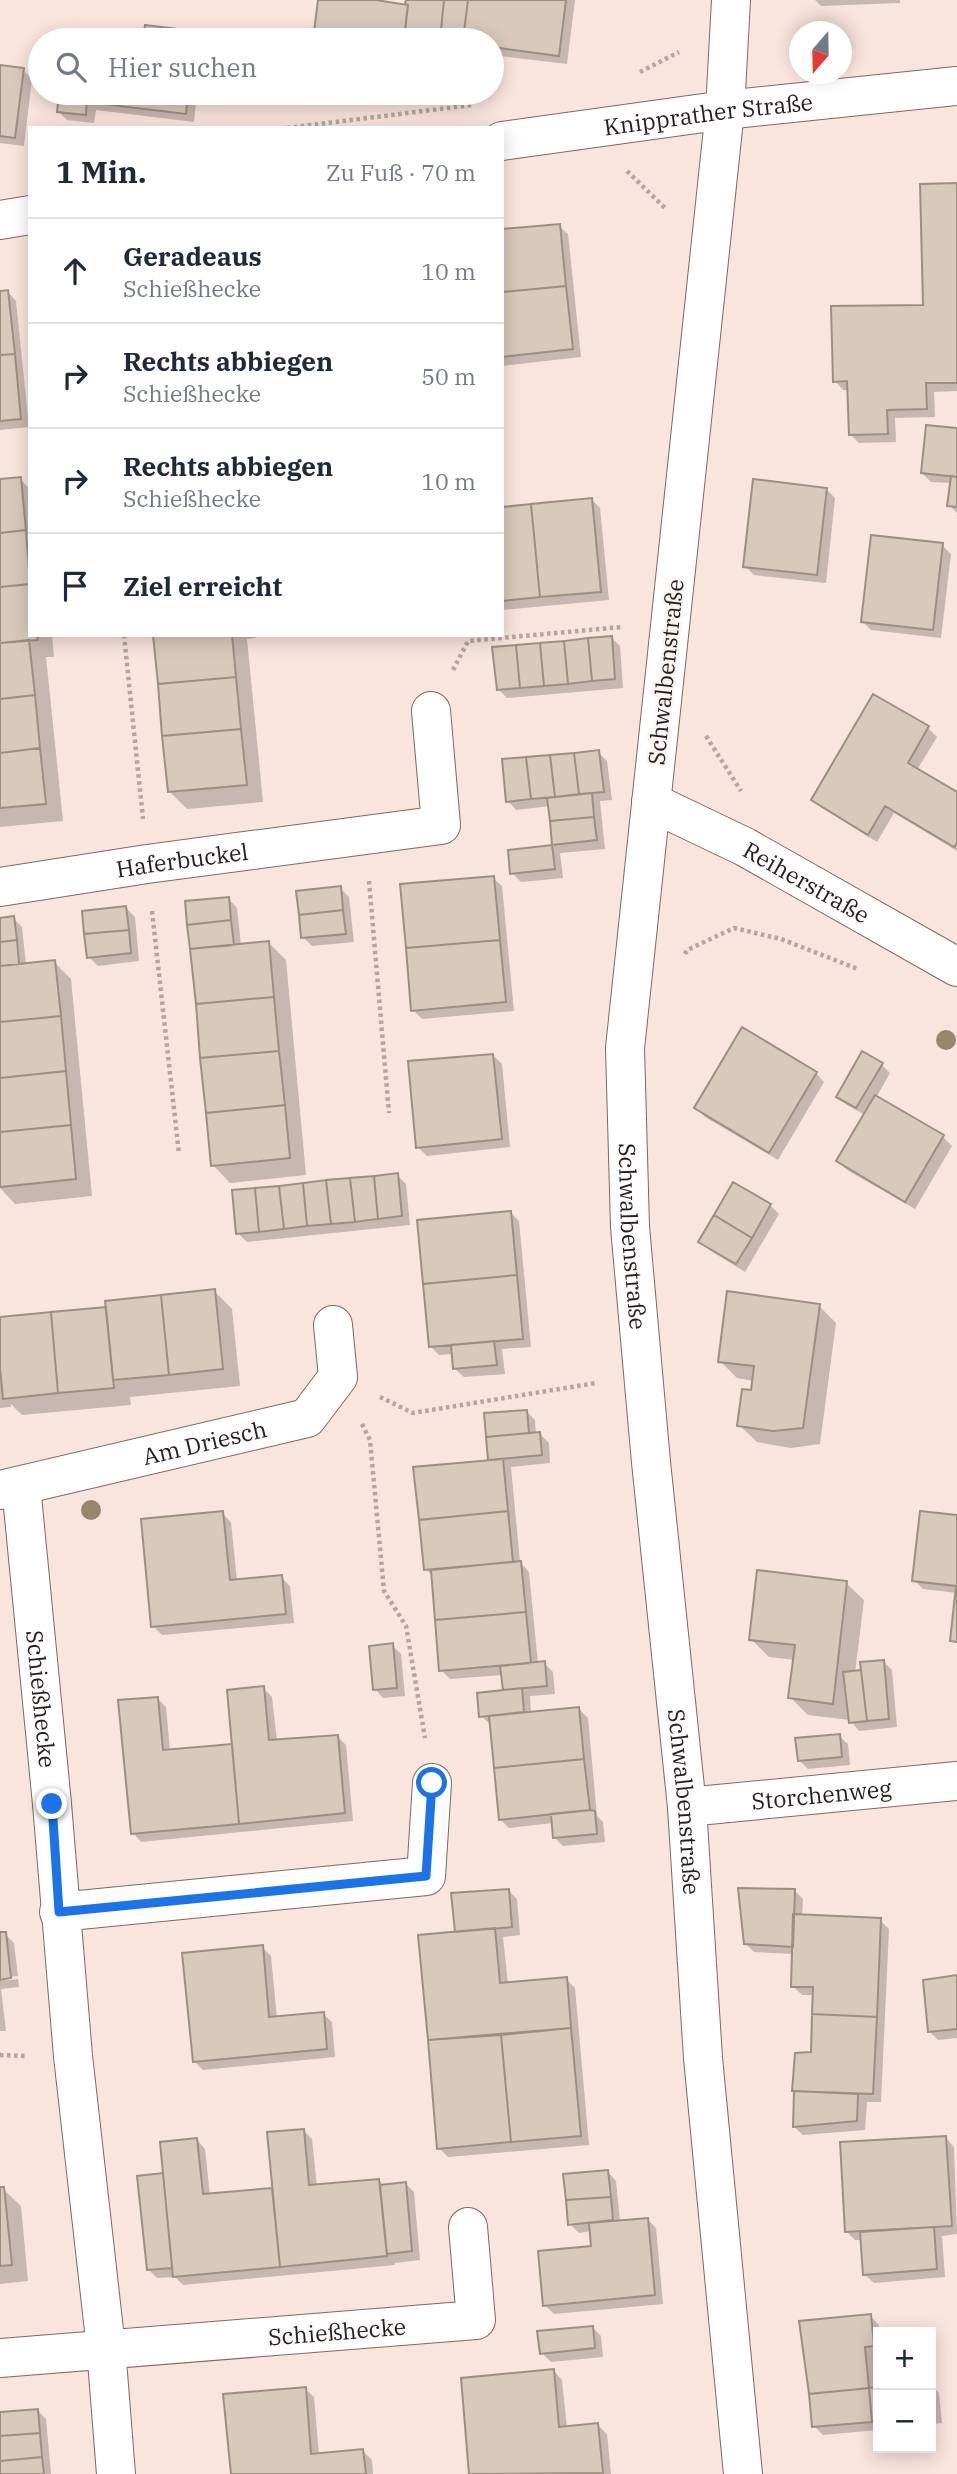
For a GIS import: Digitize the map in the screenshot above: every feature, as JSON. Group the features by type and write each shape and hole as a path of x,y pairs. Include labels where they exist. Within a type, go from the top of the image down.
{"street":[{"name":"Schwalbenstraße","path":"731,0 725,110 625,1048 630,1227 687,1807 703,2058 743,2474"},
{"name":"Knipprather Straße","path":"504,141 725,110 957,86"},
{"path":"0,219 28,215"},
{"name":"Haferbuckel","path":"0,887 441,825 430,711"},
{"name":"Reiherstraße","path":"652,802 745,847 957,967"},
{"path":"333,1325 338,1377"},
{"name":"Am Driesch","path":"10,1488 307,1418 338,1377"},
{"name":"Schießhecke","path":"10,1488 52,1804 59,1912 106,2348 116,2474"},
{"name":"Storchenweg","path":"687,1807 957,1781"},
{"path":"59,1912 426,1876 432,1783"},
{"name":"Schießhecke","path":"0,2358 476,2320 468,2227"}],"path":[{"path":"430,711 468,641 670,622"},
{"path":"701,727 744,796"},
{"path":"365,835 390,1113"},
{"path":"680,961 687,950 734,928 781,939 869,973"},
{"path":"338,1377 414,1413 643,1376"},
{"path":"338,1377 370,1440 384,1591 406,1626 432,1783"}],"building":[{"path":"318,0 376,0 408,5 405,28 314,28"},
{"path":"406,0 444,0 441,28 405,28 408,5 405,4"},
{"path":"444,0 468,0 464,28 441,28"},
{"path":"468,0 566,0 559,56 504,49 504,28 464,28"},
{"path":"145,25 170,28 145,28"},
{"path":"0,65 24,68 15,138 0,136"},
{"path":"58,105 86,105 86,115 57,112"},
{"path":"111,105 187,105 186,114"},
{"path":"957,183 957,383 926,383 927,409 887,410 888,434 849,435 847,381 833,382 831,306 923,305 920,184"},
{"path":"560,224 566,286 504,292 504,229"},
{"path":"566,286 573,349 504,357 504,292"},
{"path":"8,290 15,354 0,355 0,291"},
{"path":"15,354 21,419 0,421 0,355"},
{"path":"926,425 957,428 957,477 921,473"},
{"path":"951,476 957,477 957,507 947,506"},
{"path":"21,477 26,530 0,533 0,479"},
{"path":"753,479 827,488 817,575 743,567"},
{"path":"592,498 601,592 540,597 531,504"},
{"path":"531,504 540,597 504,601 504,507"},
{"path":"26,530 28,584 0,587 0,533"},
{"path":"871,535 943,543 933,630 861,622"},
{"path":"28,584 28,637 37,637 38,640 0,643 0,587"},
{"path":"612,636 615,679 592,681 588,638"},
{"path":"153,637 232,637 236,677 158,684"},
{"path":"588,638 592,681 568,684 564,641"},
{"path":"29,640 35,695 0,699 0,643"},
{"path":"564,641 568,684 544,686 540,643"},
{"path":"540,643 544,686 520,688 516,645"},
{"path":"516,645 520,688 497,690 492,647"},
{"path":"236,677 241,729 162,736 158,684"},
{"path":"873,694 929,726 908,763 957,792 957,843 954,847 885,806 868,835 811,800"},
{"path":"35,695 40,748 0,753 0,699"},
{"path":"241,729 247,785 168,792 162,736"},
{"path":"40,748 46,804 0,808 0,753"},
{"path":"599,750 604,792 579,794 574,753"},
{"path":"574,753 579,794 555,797 550,755"},
{"path":"550,755 555,797 531,799 526,757"},
{"path":"526,757 531,799 506,802 502,759"},
{"path":"592,793 594,817 550,821 547,798"},
{"path":"594,817 597,840 552,845 550,821"},
{"path":"552,845 555,869 510,874 508,850"},
{"path":"494,876 500,940 406,948 400,884"},
{"path":"341,886 343,910 299,915 296,891"},
{"path":"229,897 231,920 187,925 185,901"},
{"path":"126,906 129,930 84,934 82,911"},
{"path":"343,910 346,934 301,938 299,915"},
{"path":"14,916 17,940 0,942 0,918"},
{"path":"231,920 234,945 190,949 187,925"},
{"path":"129,930 131,953 87,958 84,934"},
{"path":"17,940 19,964 0,966 0,942"},
{"path":"500,940 506,1002 411,1011 406,948"},
{"path":"269,941 274,997 196,1004 190,949"},
{"path":"55,960 61,1016 0,1022 0,966"},
{"path":"274,997 279,1051 200,1058 196,1004"},
{"path":"61,1016 66,1071 0,1078 0,1022"},
{"path":"742,1027 817,1072 769,1153 694,1108"},
{"path":"279,1051 285,1105 206,1113 200,1058"},
{"path":"862,1051 883,1063 856,1108 836,1097"},
{"path":"493,1054 502,1139 416,1148 408,1061"},
{"path":"66,1071 71,1125 0,1132 0,1078"},
{"path":"875,1095 944,1135 905,1202 836,1161"},
{"path":"285,1105 290,1158 211,1166 206,1113"},
{"path":"71,1125 76,1179 0,1187 0,1132"},
{"path":"398,1173 402,1216 378,1219 374,1176"},
{"path":"374,1176 378,1219 355,1222 350,1178"},
{"path":"350,1178 355,1222 331,1224 326,1180"},
{"path":"326,1180 331,1224 307,1226 303,1183"},
{"path":"733,1182 771,1204 752,1238 714,1215"},
{"path":"303,1183 307,1226 284,1229 279,1186"},
{"path":"279,1186 284,1229 259,1232 255,1188"},
{"path":"255,1188 259,1232 236,1234 232,1190"},
{"path":"511,1211 517,1275 423,1284 417,1220"},
{"path":"714,1215 752,1238 736,1264 698,1242"},
{"path":"517,1275 523,1339 429,1347 423,1284"},
{"path":"215,1289 223,1369 169,1375 161,1295"},
{"path":"727,1291 820,1304 803,1428 773,1431 737,1426 742,1389 751,1390 754,1366 718,1362"},
{"path":"161,1295 169,1375 113,1380 105,1301"},
{"path":"106,1307 114,1388 58,1393 51,1312"},
{"path":"51,1312 58,1393 3,1399 0,1317"},
{"path":"494,1341 497,1365 453,1369 451,1345"},
{"path":"527,1410 529,1433 486,1437 484,1413"},
{"path":"540,1432 542,1455 488,1460 486,1437"},
{"path":"503,1459 508,1511 419,1520 413,1467"},
{"path":"223,1511 230,1580 282,1575 286,1614 151,1627 141,1519"},
{"path":"508,1511 513,1562 424,1570 419,1520"},
{"path":"920,1511 957,1515 957,1642 950,1641 956,1586 912,1581"},
{"path":"521,1561 526,1612 435,1620 431,1570"},
{"path":"757,1570 847,1581 833,1704 788,1698 795,1645 749,1640"},
{"path":"526,1612 531,1663 439,1671 435,1620"},
{"path":"393,1643 397,1688 373,1690 369,1646"},
{"path":"884,1660 889,1719 867,1721 860,1662"},
{"path":"545,1661 547,1686 503,1690 500,1666"},
{"path":"861,1670 867,1721 849,1723 843,1672"},
{"path":"264,1686 269,1740 338,1735 345,1813 239,1824 227,1690"},
{"path":"522,1688 524,1712 479,1717 477,1693"},
{"path":"158,1697 163,1750 232,1744 239,1824 131,1834 118,1700"},
{"path":"579,1707 584,1759 494,1768 489,1716"},
{"path":"840,1734 842,1757 798,1761 795,1738"},
{"path":"584,1759 590,1810 499,1820 494,1768"},
{"path":"595,1811 597,1834 553,1838 551,1814"},
{"path":"738,1888 795,1889 793,1947 744,1944"},
{"path":"509,1889 512,1927 455,1932 451,1893"},
{"path":"793,1914 881,1918 877,2017 812,2014 813,1987 791,1987"},
{"path":"495,1928 500,1983 567,1977 571,2028 428,2040 418,1935"},
{"path":"0,1932 6,1932 11,1978 0,1980"},
{"path":"263,1945 269,2017 324,2012 327,2049 193,2062 182,1953"},
{"path":"957,1975 957,2029 928,2032 923,1980"},
{"path":"812,2014 877,2017 873,2094 792,2091 795,2053 811,2052"},
{"path":"571,2028 581,2136 511,2142 501,2035"},
{"path":"501,2035 511,2142 437,2149 428,2040"},
{"path":"794,2091 858,2094 857,2121 793,2127"},
{"path":"304,2129 309,2185 379,2179 387,2256 280,2267 267,2132"},
{"path":"946,2136 952,2226 845,2232 840,2142"},
{"path":"197,2138 203,2194 272,2188 280,2267 173,2277 160,2142"},
{"path":"608,2170 611,2197 566,2200 563,2174"},
{"path":"163,2173 172,2268 147,2270 137,2176"},
{"path":"406,2182 412,2251 387,2254 380,2185"},
{"path":"0,2187 4,2187 12,2265 0,2266"},
{"path":"611,2197 613,2220 568,2225 566,2200"},
{"path":"648,2218 655,2295 543,2306 538,2251 591,2246 589,2223"},
{"path":"934,2227 937,2269 863,2275 860,2232"},
{"path":"871,2314 873,2346 865,2347 869,2388 809,2394 799,2321"},
{"path":"593,2326 595,2348 540,2354 537,2331"},
{"path":"554,2369 559,2427 598,2423 603,2473 469,2474 461,2378"},
{"path":"306,2387 311,2454 363,2449 366,2474 231,2474 223,2394"},
{"path":"869,2388 873,2388 872,2422"},
{"path":"869,2388 872,2422 812,2427 809,2394"},
{"path":"38,2409 40,2433 0,2436 0,2412"},
{"path":"40,2433 42,2457 0,2461 0,2436"},
{"path":"42,2457 44,2474 0,2474 0,2461"}],"route":[{"path":"52,1804 59,1912 426,1876 432,1783"}]}
